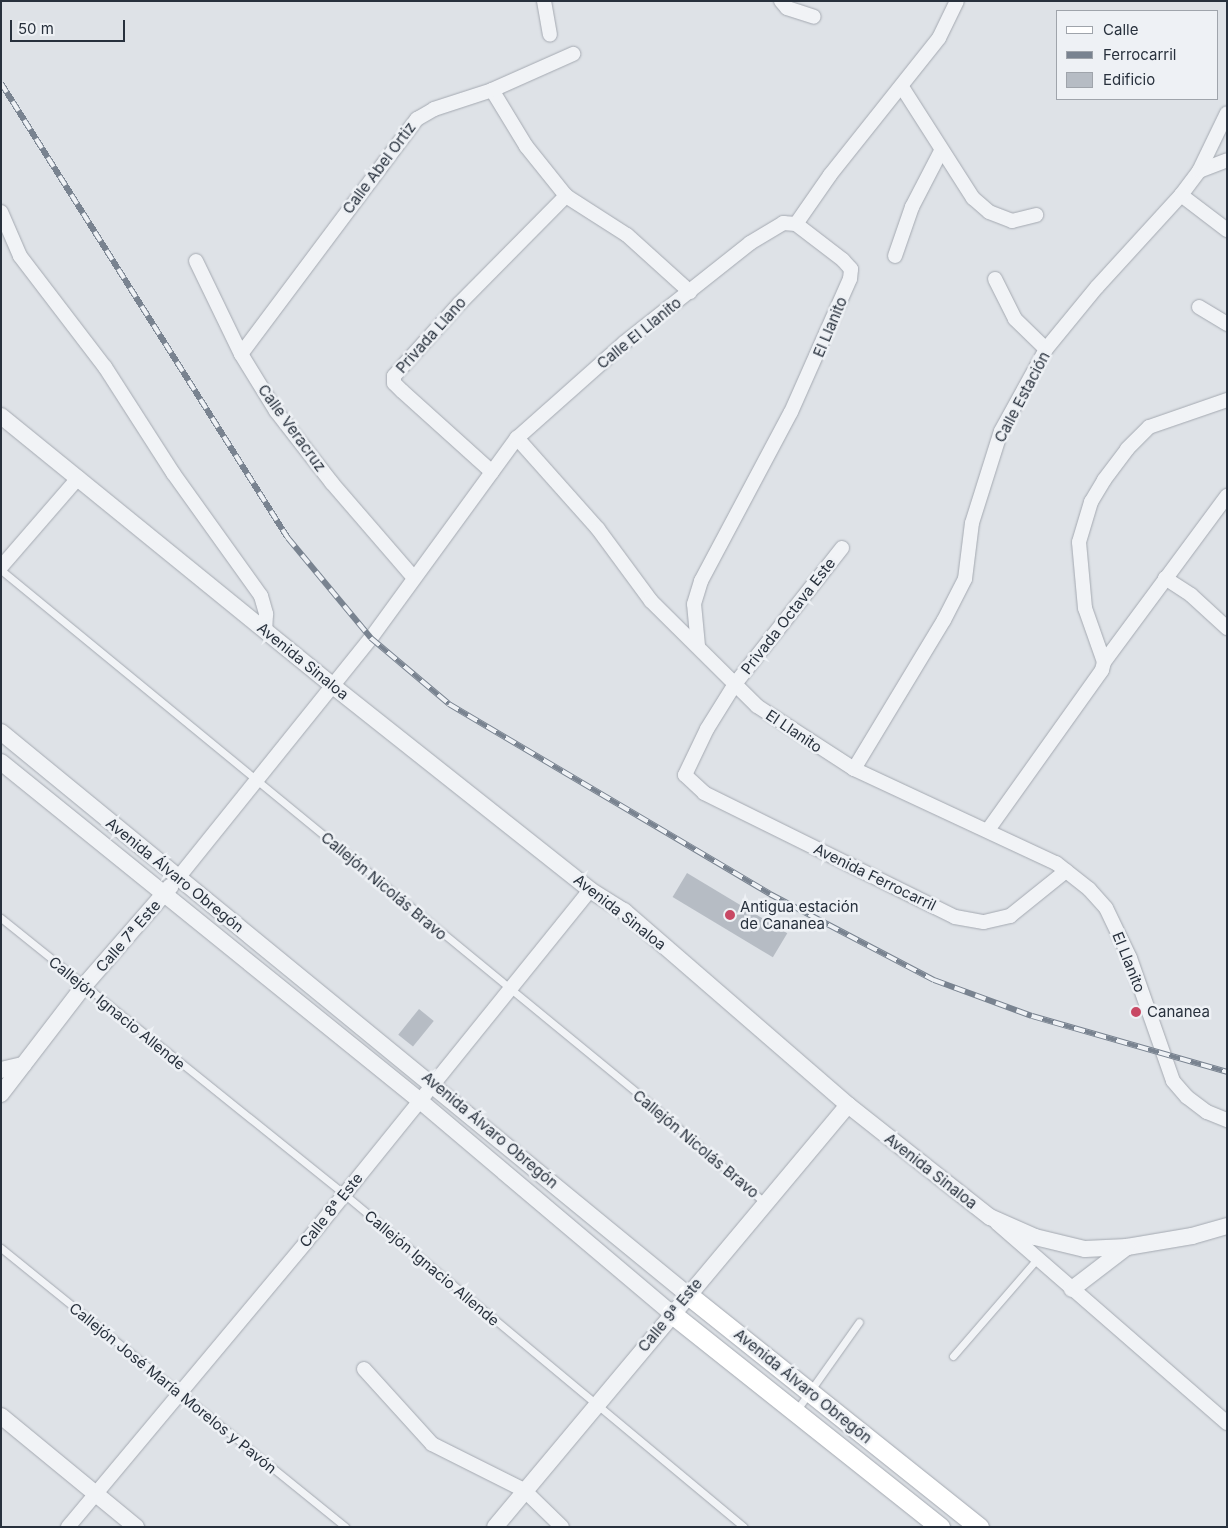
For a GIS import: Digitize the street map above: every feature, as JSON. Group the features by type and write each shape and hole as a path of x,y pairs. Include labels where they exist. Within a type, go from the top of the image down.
{"main road":[{"name":"Avenida Álvaro Obregón","path":"687,1294 979,1527"},
{"name":"Avenida Álvaro Obregón","path":"671,1313 938,1526"}],"street":[{"path":"544,1 550,34"},
{"path":"781,1 788,8 814,16"},
{"path":"796,224 830,175 902,87 939,38 957,1"},
{"name":"Calle Abel Ortiz","path":"240,354 406,130 434,109 492,90 573,54"},
{"path":"902,87 973,198 989,212 1012,221 1036,215"},
{"path":"492,90 526,146 566,196 627,235 690,292"},
{"name":"Calle Estación","path":"854,769 944,620 964,578 972,523 1001,431 1046,349 1097,287 1181,195 1199,171 1227,112"},
{"path":"895,256 912,207 941,150"},
{"path":"1199,171 1227,160"},
{"path":"1181,195 1227,230"},
{"name":"Privada Llano","path":"492,472 402,392 394,383 394,376 460,303 566,196"},
{"path":"1,212 20,256 105,367 173,473 261,596 266,614 265,631"},
{"name":"Calle El Llanito","path":"333,686 516,438 580,380 770,230 783,224 796,224"},
{"name":"El Llanito","path":"796,224 851,268 850,279 795,403 701,581 694,604 698,646 735,684 772,717 854,769 988,830 1066,871 1089,889 1106,908 1130,958 1173,1081 1187,1098 1207,1112 1227,1120"},
{"name":"Calle Veracruz","path":"196,261 240,354 282,418 414,578"},
{"path":"995,278 1015,319 1046,349"},
{"path":"1199,307 1227,324"},
{"path":"1104,662 1085,608 1080,574 1079,542 1091,502 1127,449 1149,428 1227,400"},
{"name":"Avenida Sinaloa","path":"1,416 333,686 590,890 624,911 848,1105 990,1218 1227,1422"},
{"path":"516,438 598,529 651,601 698,646"},
{"path":"1,569 78,478"},
{"path":"988,830 1097,679 1104,662 1227,496"},
{"name":"Privada Octava Este","path":"686,775 707,729 735,684 842,548"},
{"path":"1165,578 1191,595 1227,628"},
{"name":"Calle 7ª Este","path":"1,1094 83,987 178,878 256,778 333,686"},
{"name":"Avenida Álvaro Obregón","path":"1,732 178,878 432,1082 687,1294"},
{"path":"1,762 14,743"},
{"name":"Avenida Álvaro Obregón","path":"1,762 163,895 419,1100 671,1313"},
{"name":"Avenida Ferrocarril","path":"686,775 704,793 955,917 984,922 1010,916 1066,871"},
{"name":"Calle 8ª Este","path":"68,1527 177,1392 344,1194 432,1082 590,890"},
{"path":"250,965 266,948"},
{"path":"1,1070 23,1064"},
{"name":"Calle 9ª Este","path":"494,1527 671,1313 848,1105"},
{"path":"990,1218 1035,1237 1086,1248 1127,1248 1192,1236 1227,1226"},
{"path":"1072,1289 1127,1248"},
{"path":"364,1368 432,1444 524,1490 562,1527"},
{"path":"1,1416 136,1527"},
{"path":"938,1526 954,1506"}],"lane":[{"name":"Callejón Nicolás Bravo","path":"1,569 256,778 766,1203"},
{"name":"Callejón Ignacio Allende","path":"1,918 83,987 344,1194 744,1527"},
{"name":"Callejón José María Morelos y Pavón","path":"1,1248 344,1527"},
{"path":"952,1356 1037,1259"},
{"path":"795,1412 812,1393 859,1322"}],"building":[{"name":"Antigua estación de Cananea","path":"687,873 787,933 773,957 673,897"},
{"path":"419,1009 434,1021 413,1047 398,1035"}],"railway":[{"path":"1,83 288,538 371,638 449,704 770,894 934,980 1032,1016 1227,1072"}],"place":[{"name":"Antigua estación de Cananea","path":"730,915"},
{"name":"Cananea","path":"1136,1012"}]}
